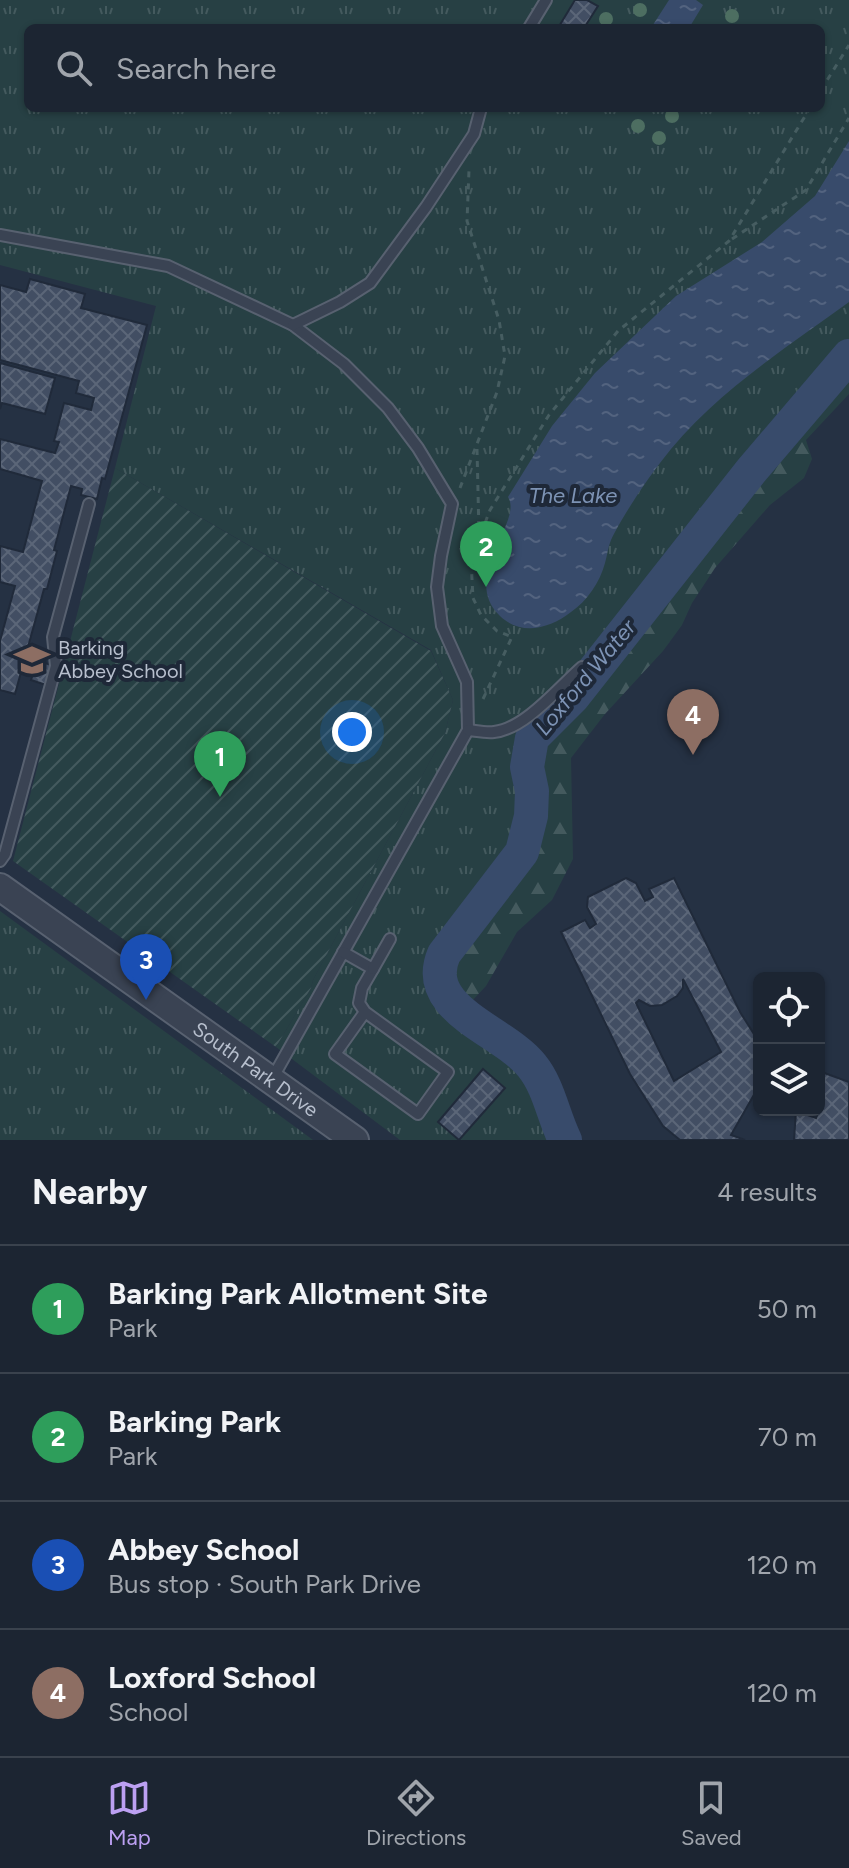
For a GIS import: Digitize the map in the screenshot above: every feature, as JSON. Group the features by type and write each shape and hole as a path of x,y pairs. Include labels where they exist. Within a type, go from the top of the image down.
{"street":[{"name":"South Park Drive","path":"0,887 355,1140"}],"lane":[{"path":"531,24 546,0"},
{"path":"293,325 370,283 426,207 474,134 480,112"},
{"path":"0,235 168,266 293,325 344,364 388,408 418,448 452,504 437,587 442,626 467,682 468,730 272,1079"},
{"path":"0,861 5,854 56,666 53,637 89,504"},
{"path":"468,730 496,732 515,724 531,714 582,667"},
{"path":"365,1012 335,1054 418,1114 448,1072 365,1012 359,1003 362,988 390,939"},
{"path":"343,952 373,969"}],"path":[{"path":"825,84 849,45"},
{"path":"729,241 808,112"},
{"path":"468,730 512,637 497,631 481,615 473,598 471,560 490,510 549,415 618,331 729,241 806,190 849,118"},
{"path":"452,504 497,392 505,356 499,320 467,221 468,177 474,134"},
{"path":"477,445 479,535"}],"green space":[{"path":"0,0 849,0 849,347 618,627 570,691 531,732 523,747 521,765 527,794 518,847 442,949 436,967 435,985 450,1009 531,1071 559,1140 400,1140 276,1047 311,988 445,733 453,700 431,650 115,468 156,306 0,265"},
{"path":"849,374 849,394 806,440 812,459 804,478 770,505 715,568 663,651 605,714 571,758 573,859 552,900 517,932 486,986 470,1003 452,986 450,968 533,851 542,809 537,759 542,742 577,706 771,461"},
{"path":"115,468 431,651 453,700 445,733 311,988 276,1047 13,861"},
{"path":"0,911 313,1140 0,1140"}],"water":[{"path":"669,0 696,0 703,5 691,24 654,24"},
{"name":"The Lake","path":"849,141 849,302 748,376 679,439 620,522 600,577 577,608 554,623 535,628 508,622 489,600 486,584 489,567 508,521 511,508 508,497 552,426 595,373 676,296 762,242 815,196"}],"building":[{"path":"575,0 587,0 598,6 587,24 560,24"},
{"path":"30,279 85,294 81,308 147,325 97,499 81,495 82,489 71,486 47,589 44,589 15,694 0,690 0,641 15,586 0,582 0,546 23,552 42,481 0,469 0,439 55,453 59,442 54,441 64,403 91,410 94,398 76,393 79,381 0,360 0,285 26,292"},
{"path":"0,363 55,378 45,414 2,403 0,409"},
{"path":"37,661 52,665 46,685 31,680"},
{"path":"626,878 636,883 645,901 653,897 649,889 674,878 753,1033 753,1096 731,1135 745,1140 680,1140 663,1126 630,1074 561,932 585,920 590,928 596,924 587,907 588,897","holes":["683,979 721,1052 674,1081 636,1003 639,1000 650,1006 662,1005 677,996 683,988"]},
{"path":"483,1069 505,1088 459,1140 438,1122"},
{"path":"825,1073 849,1082 849,1140 794,1140 796,1116 825,1116"}],"waterway":[{"name":"Loxford Water","path":"565,1140 543,1083 532,1066 519,1053 468,1018 444,990 440,973 444,954 522,852 531,816 532,791 527,767 532,738 573,697 751,471 849,356"}],"place":[{"name":"Barking Park","path":"486,587"},
{"name":"Barking Abbey School","path":"32,660"},
{"name":"Loxford School","path":"693,755"},
{"name":"Barking Park Allotment Site","path":"220,797"},
{"name":"Abbey School","path":"146,1000"}]}
